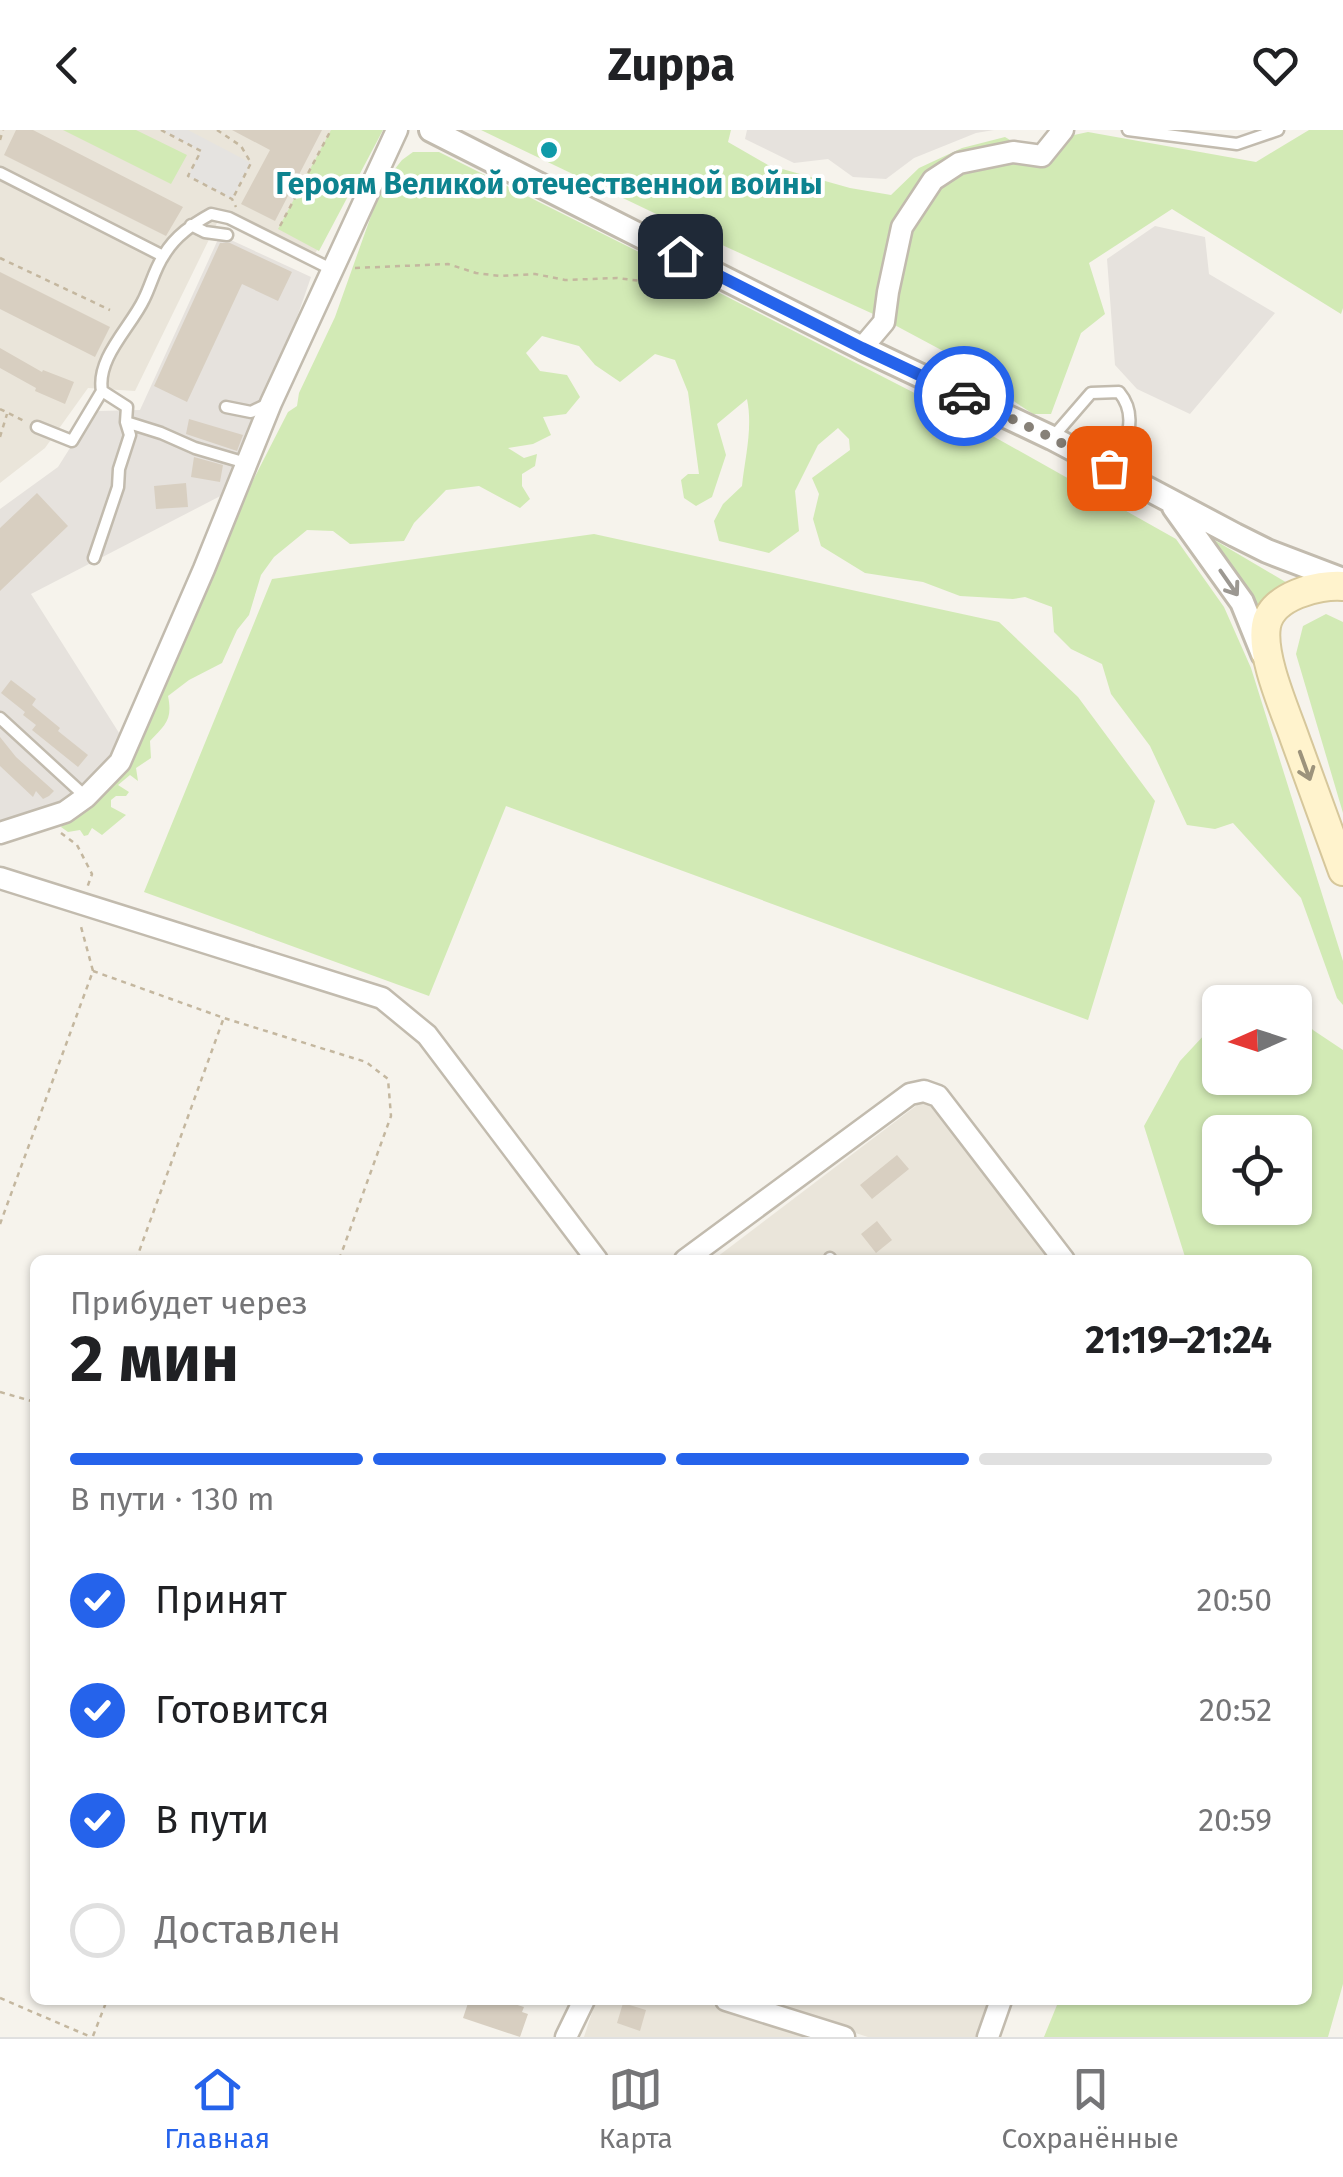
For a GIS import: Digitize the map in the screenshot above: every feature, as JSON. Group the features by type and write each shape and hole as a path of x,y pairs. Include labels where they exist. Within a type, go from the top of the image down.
{"main road":[{"path":"1343,583 1310,590 1280,603 1266,624 1272,674 1343,872"},
{"path":"1310,590 1343,605"}],"street":[{"path":"0,833 65,812 86,797 120,762 272,403 397,130"},
{"path":"431,130 862,348 1052,438 1172,504 1343,583"},
{"path":"862,348 884,322 902,227 933,180 959,163 1013,152 1042,156 1063,130"},
{"path":"1172,504 1242,602 1272,674"},
{"path":"1267,551 1310,590"},
{"path":"0,878 382,998 427,1034 593,1255"},
{"path":"693,1255 910,1094 924,1091 938,1096 1060,1255"},
{"path":"566,2037 582,2005"},
{"path":"738,2005 801,2031 844,2037"},
{"path":"988,2037 1000,2005"}],"lane":[{"path":"1128,130 1237,144 1278,130"},
{"path":"0,173 163,256"},
{"path":"37,427 72,441 102,391 100,380 109,356 142,303 163,256 191,225 211,214 229,218 333,266"},
{"path":"191,225 205,232 227,234"},
{"path":"94,558 118,487 119,469 130,435 127,406 102,391"},
{"path":"1052,438 1091,393 1119,392 1127,402 1130,432 1122,452 1109,468"},
{"path":"226,407 252,412 272,403"},
{"path":"126,422 247,464"},
{"path":"0,718 86,797"}],"path":[{"path":"0,140 3,130"},
{"path":"161,130 201,151 188,176 232,199 251,164 242,146 217,130"},
{"path":"278,229 331,130"},
{"path":"0,258 110,310"},
{"path":"333,266 360,270 448,264 500,276 535,274 565,280 641,281 654,279 671,268"},
{"path":"0,409 37,427"},
{"path":"0,437 8,412"},
{"path":"0,1224 93,971 77,912 92,874 77,845 56,828 65,812"},
{"path":"93,971 224,1018 366,1062 388,1079 391,1116 341,1255"},
{"path":"138,1255 224,1018"},
{"path":"0,1392 30,1401"},
{"path":"0,1998 92,2037 105,2005"}],"shaded area":[{"path":"0,130 377,130 314,256 219,219 135,391 88,388 45,448 0,483"},
{"path":"161,130 188,130 251,163 232,199 188,176 201,151"},
{"path":"747,130 994,130 976,133 914,158 886,179 853,177 828,159 794,163 745,139"},
{"path":"1155,226 1205,237 1209,274 1275,313 1190,414 1137,389 1115,365 1107,259"},
{"path":"220,235 311,277 276,378 232,490 31,594 121,736 96,783 74,800 0,826 0,509 58,467 87,421 99,411 140,410"},
{"path":"925,1099 1048,1255 720,1255"},
{"path":"594,2005 713,2005 808,2037 584,2037"},
{"path":"767,2005 991,2005 980,2037 868,2037"}],"green space":[{"path":"63,130 136,130 187,155 171,184"},
{"path":"331,130 383,130 319,251 278,229"},
{"path":"481,130 731,130 728,142 768,165 891,195 919,168 962,148 1005,137 1012,148 956,160 900,223 882,318"},
{"path":"1309,130 1343,130 1341,314 1172,209 1089,263 1105,314 1081,333 1051,414 1033,414 988,375 889,322 908,227 939,180 1088,132 1256,162"},
{"path":"413,152 439,152 671,268 934,403 1176,539 1224,607 1251,668 1343,961 1343,1005 1337,998 1301,898 1233,823 1215,829 1187,825 1150,746 1111,694 1102,664 1071,649 1054,632 1052,607 1025,597 960,596 923,582 865,573 821,546 813,519 819,494 812,478 850,450 849,439 838,428 818,445 795,491 799,531 769,553 719,541 714,521 723,504 742,486 749,432 747,399 717,424 726,455 712,497 696,506 684,498 681,480 688,474 699,474 688,392 675,360 655,354 620,382 595,365 579,346 542,336 526,353 540,371 567,375 580,397 566,414 543,417 551,435 533,444 508,448 524,458 537,454 535,466 522,474 522,486 530,499 520,508 479,486 446,490 414,523 404,541 350,544 333,531 307,530 274,557 261,575 249,615 237,630 222,663 168,696 168,717 150,741 151,758 136,768 138,781 130,775 118,785 129,792 126,796 111,800 111,807 126,815 102,835 92,828 84,836 80,830 68,832 61,827 89,801 288,412 297,406 299,393 335,317 382,185"},
{"path":"594,534 999,622 1078,697 1155,801 1088,1020 506,806 429,996 144,892 272,579"},
{"path":"1211,538 1289,584 1265,615"},
{"path":"1326,614 1343,622 1343,813 1296,654 1303,626"},
{"path":"1312,1029 1343,1050 1343,1984 1328,2037 1044,2037 1057,2005 1312,2005 1312,1255 1184,1255 1144,1126 1180,1061 1202,1037 1202,1095 1312,1095"}],"building":[{"path":"16,130 33,130 183,207 166,236 4,155"},
{"path":"232,130 322,130 275,221 241,204 270,150"},
{"path":"220,243 230,243 292,272 278,301 242,284 187,402 154,386"},
{"path":"0,272 110,327 95,357 0,309"},
{"path":"0,348 42,372 74,382 65,404 35,391 36,388 0,368"},
{"path":"189,419 243,435 237,451 186,434"},
{"path":"194,457 223,465 220,482 191,477"},
{"path":"186,483 188,507 156,509 154,486"},
{"path":"37,493 68,526 0,591 0,528"},
{"path":"11,680 36,699 32,705 88,755 78,767 32,730 36,725 1,693"},
{"path":"0,737 54,791 49,796 43,799 36,791 33,797 0,766"},
{"path":"897,1155 909,1169 872,1199 860,1185"},
{"path":"877,1221 892,1240 876,1253 861,1234"},
{"path":"467,2005 518,2005 528,2014 520,2037 463,2018"},
{"path":"622,2005 646,2010 640,2031 617,2023"}],"way so far":[{"path":"964,396 1109,468"}],"place":[{"name":"Героям Великой отечественной войны","path":"549,150"}],"route":[{"path":"680,256 964,396"}]}
